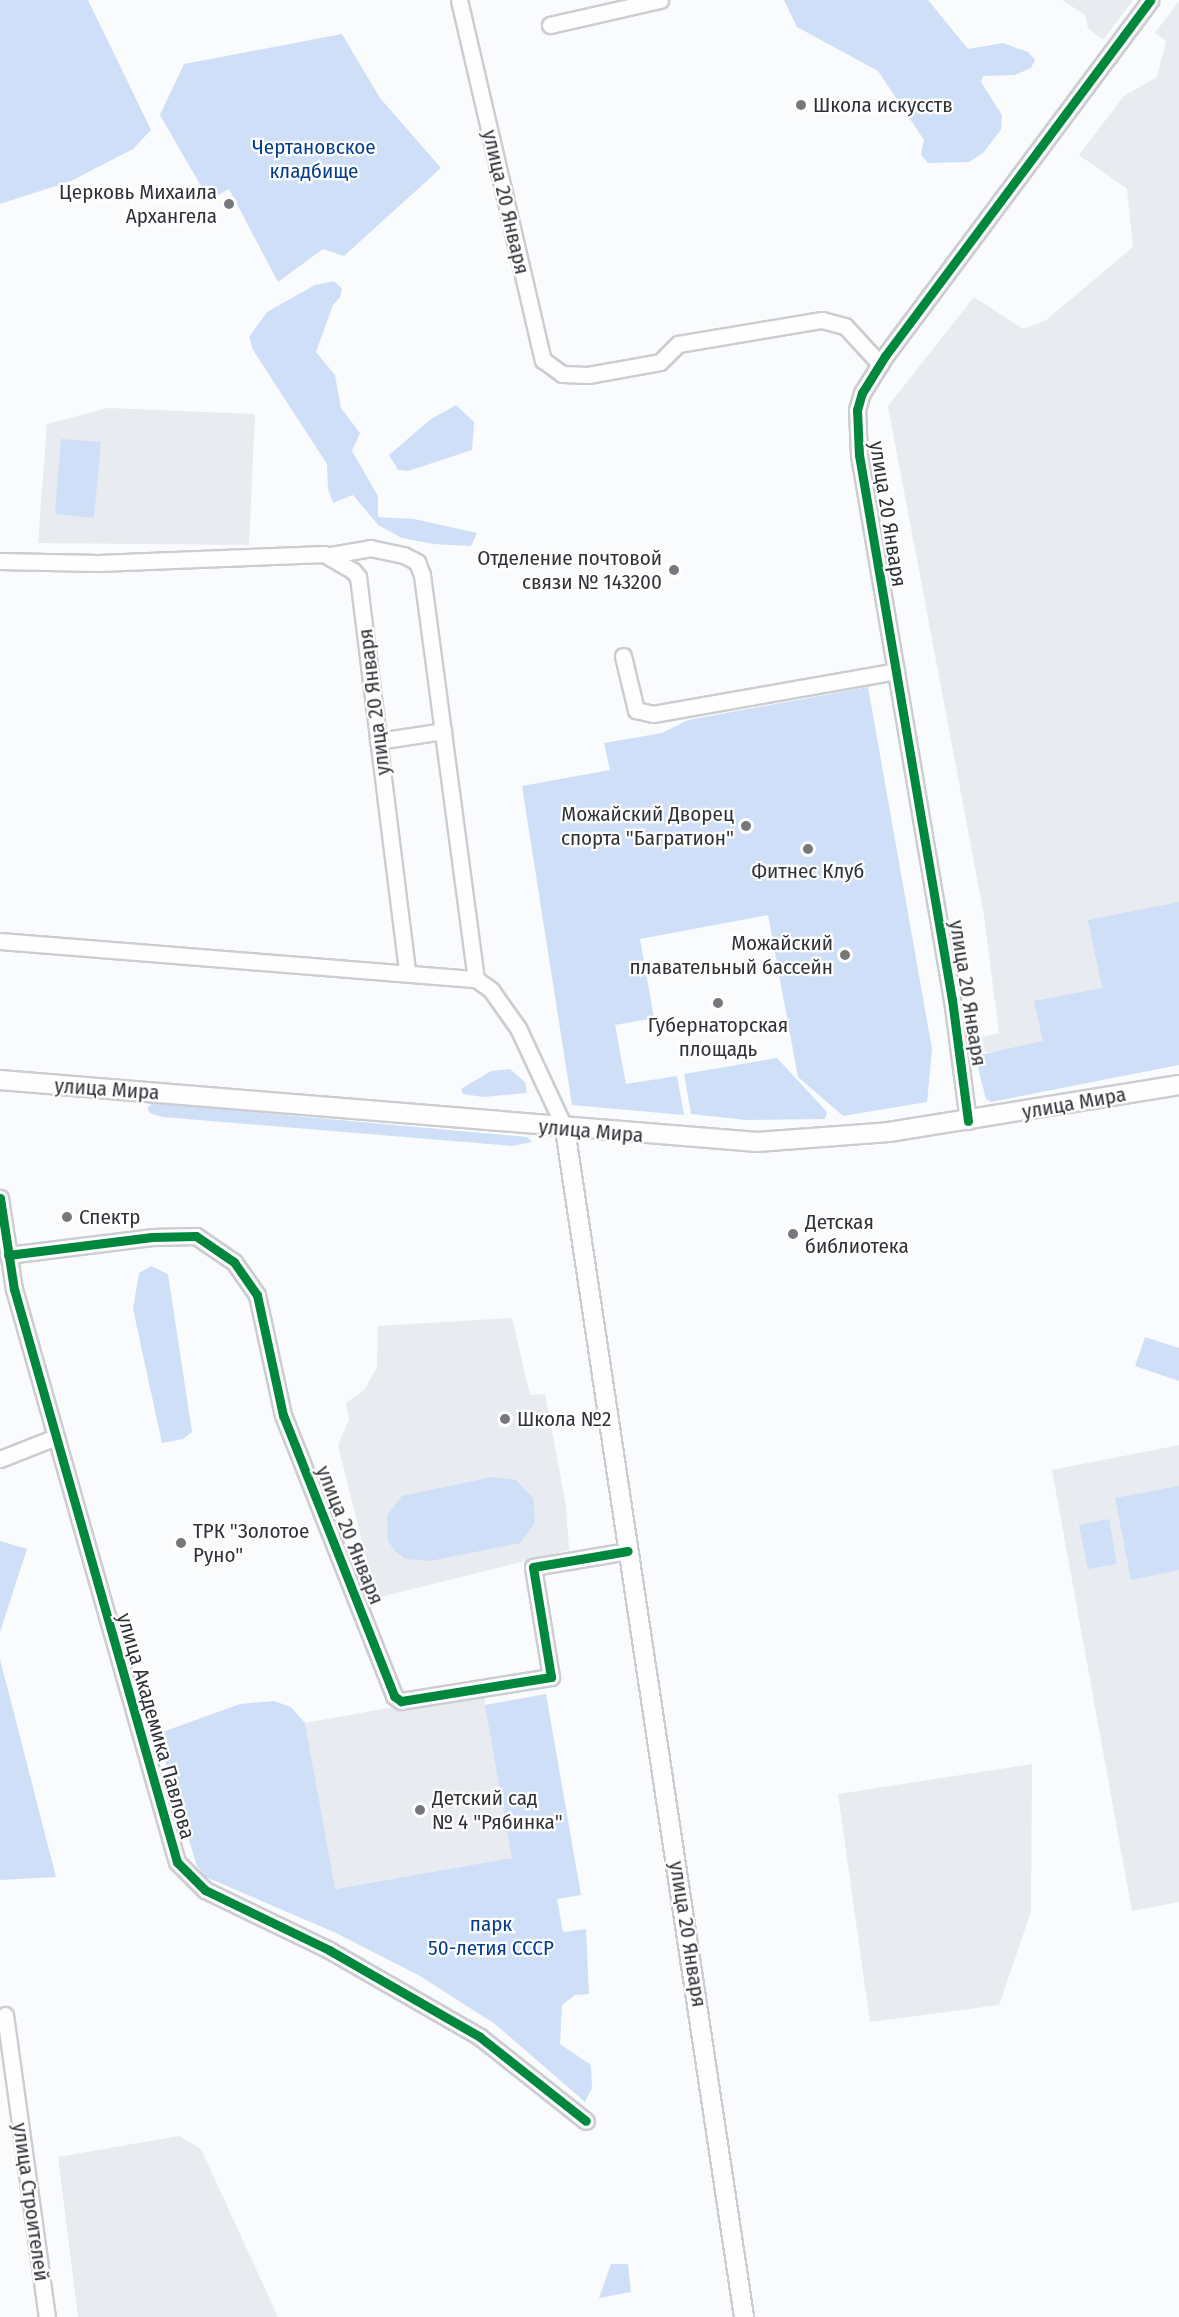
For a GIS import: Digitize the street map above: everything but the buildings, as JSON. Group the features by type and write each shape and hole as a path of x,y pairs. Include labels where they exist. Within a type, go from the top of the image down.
{"main road":[{"name":"улица Мира","path":"0,1080 372,1109 565,1129 757,1142 847,1137 968,1121 1179,1084"},
{"name":"улица 20 Января","path":"565,1129 744,2317"}],"street":[{"name":"улица 20 Января","path":"459,0 543,360 562,374 588,375 660,362 678,344 822,320 845,326 880,364"},
{"path":"550,25 660,0"},
{"name":"улица 20 Января","path":"968,1121 952,1000 856,429 862,393 880,364 1150,0"},
{"path":"0,561 219,559 331,555 370,548 404,555 417,562 422,574 476,979 246,958 0,941"},
{"name":"улица 20 Января","path":"331,555 358,577 407,973"},
{"path":"623,656 636,710 653,714 896,671"},
{"path":"378,741 443,731"},
{"name":"улица 20 Января","path":"476,979 501,1002 518,1028 565,1129"},
{"name":"улица Академика Павлова","path":"0,1198 8,1256 56,1437 170,1844 188,1876 205,1890 329,1950 480,2037 586,2121"},
{"name":"улица 20 Января","path":"8,1256 152,1237 196,1236 234,1262 257,1295 283,1415 394,1696 401,1701 551,1677 533,1567 628,1551"},
{"path":"0,1458 56,1437"},
{"name":"улица Строителей","path":"5,2015 47,2317"}],"shaded area":[{"path":"1062,0 1133,0 1103,40 1088,28 1085,15"},
{"path":"1179,1 1179,1043 985,1052 982,1037 999,1033 984,915 888,406 974,297 1023,329 1045,321 1133,247 1127,189 1079,155 1124,96 1157,77 1166,41 1155,33"},
{"path":"108,408 255,414 249,545 38,543 47,424"},
{"path":"512,1318 530,1395 545,1394 566,1506 569,1550 376,1598 338,1445 349,1420 346,1403 365,1389 377,1367 378,1326"},
{"path":"1179,1445 1179,1902 1132,1911 1052,1470"},
{"path":"483,1691 513,1858 334,1889 305,1723"},
{"path":"1032,1764 1031,1912 999,2005 870,2022 838,1794"},
{"path":"179,2136 201,2149 278,2317 78,2317 58,2157"}],"green space":[{"path":"0,0 88,0 151,130 133,149 71,181 0,204"},
{"path":"784,0 928,0 968,49 1003,43 1028,52 1035,60 1031,68 1015,75 983,76 981,82 1002,115 1001,130 983,153 969,162 928,163 921,155 924,140 878,71 797,27"},
{"name":"Чертановское кладбище","path":"342,34 380,98 441,168 344,256 323,249 278,282 229,189 209,200 160,115 184,64"},
{"path":"334,281 342,289 340,297 333,305 316,352 335,375 341,408 360,433 352,451 378,496 378,517 414,519 477,533 471,546 433,544 402,538 378,525 353,495 333,503 328,489 327,464 253,350 249,337 267,312 315,285"},
{"path":"456,405 474,422 472,450 408,471 398,470 389,455 431,419"},
{"path":"61,439 101,442 94,518 55,514"},
{"path":"868,687 932,1049 927,1102 843,1116 798,1077 768,915 640,939 654,1018 615,1025 626,1084 677,1076 684,1115 572,1105 522,786 610,770 604,743 662,733 688,720"},
{"path":"1179,902 1179,1065 991,1102 986,1099 975,1056 1043,1041 1034,1001 1102,988 1088,920"},
{"path":"777,1058 827,1112 825,1119 746,1120 691,1114 684,1074"},
{"path":"510,1069 525,1082 527,1093 483,1097 463,1094 461,1089 491,1071"},
{"path":"153,1103 527,1137 532,1142 512,1146 162,1117 150,1113 147,1108"},
{"path":"151,1266 168,1274 192,1432 183,1439 162,1443 133,1309 139,1273"},
{"path":"1145,1337 1179,1348 1179,1381 1135,1366"},
{"path":"492,1477 516,1480 533,1498 535,1523 520,1543 430,1561 405,1559 388,1541 387,1516 402,1496"},
{"path":"1179,1486 1179,1570 1131,1580 1115,1498"},
{"path":"1109,1519 1117,1564 1088,1569 1079,1525"},
{"path":"0,1541 27,1549 0,1632"},
{"path":"0,1659 56,1877 0,1880"},
{"name":"парк 50-летия СССР","path":"546,1694 581,1895 557,1899 563,1932 586,1929 589,1994 575,1995 562,2005 560,2044 591,2065 592,2088 585,2102 495,2024 420,1976 336,1933 206,1877 197,1866 157,1734 240,1704 274,1701 291,1707 305,1723 335,1889 512,1858 485,1705"},
{"path":"611,2264 628,2264 631,2292 599,2298"}],"cycle path":[{"path":"968,1121 952,1000 859,455 857,410 862,393 885,356 1150,0"},
{"path":"0,1198 14,1289 177,1862 205,1890 329,1950 480,2037 586,2121"},
{"path":"8,1255 152,1237 196,1236 234,1262 257,1295 283,1415 394,1696 401,1701 551,1677 533,1567 628,1551"}],"place":[{"name":"Школа искусств","path":"801,105"},
{"name":"Церковь Михаила Архангела","path":"229,204"},
{"name":"Отделение почтовой связи № 143200","path":"674,570"},
{"name":"Можайский Дворец спорта \"Багратион\"","path":"746,826"},
{"name":"Фитнес Клуб","path":"808,849"},
{"name":"Можайский плавательный бассейн","path":"845,955"},
{"name":"Губернаторская площадь","path":"718,1003"},
{"name":"Спектр","path":"67,1217"},
{"name":"Детская библиотека","path":"793,1234"},
{"name":"Школа №2","path":"505,1419"},
{"name":"ТРК \"Золотое Руно\"","path":"181,1543"},
{"name":"Детский сад № 4 \"Рябинка\"","path":"420,1810"}]}
